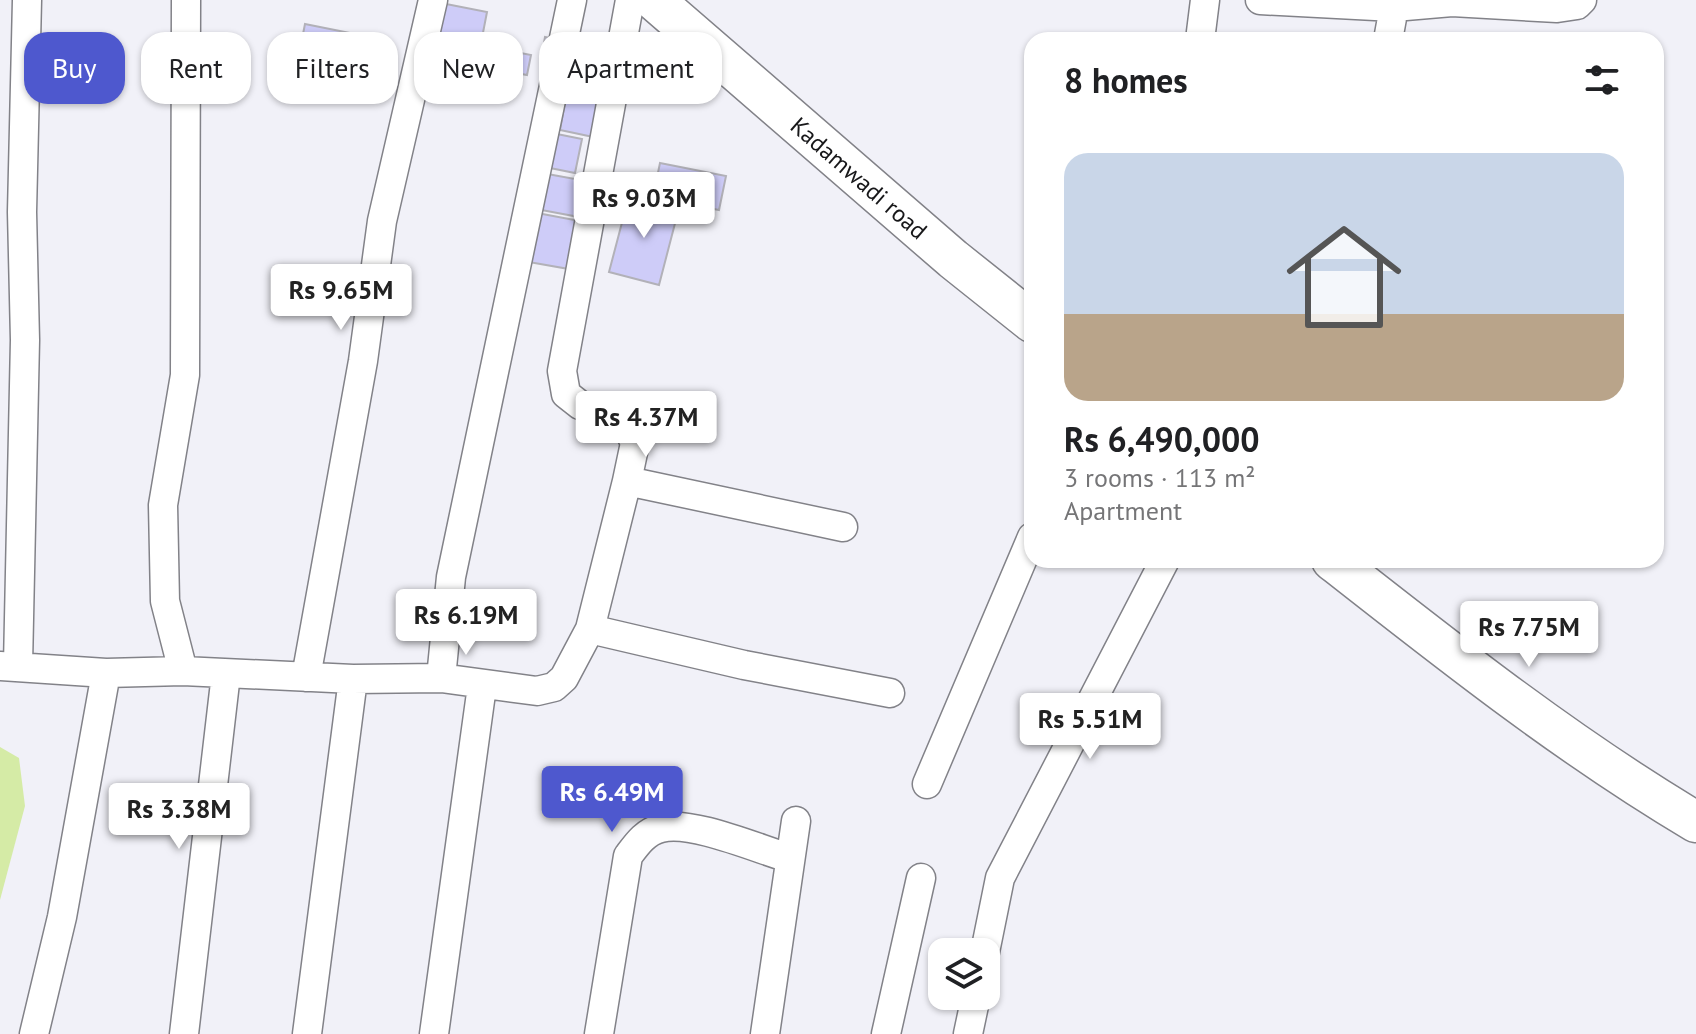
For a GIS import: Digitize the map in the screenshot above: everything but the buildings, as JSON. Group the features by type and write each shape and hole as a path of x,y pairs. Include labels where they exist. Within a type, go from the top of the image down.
{"street":[{"path":"27,0 22,212 25,340 9,666 106,673 183,671 353,679 441,678 482,686 537,691 554,687 564,678 590,629 635,443 626,424 580,405 566,394 562,371 630,0"},
{"path":"183,671 165,601 163,505 185,375 186,0"},
{"path":"306,677 363,361 382,221 433,0"},
{"path":"441,678 451,577 572,0"},
{"name":"Kadamwadi road","path":"654,0 953,259 1024,316"},
{"path":"1201,32 1205,0"},
{"path":"1260,0 1394,7 1452,2 1557,8 1577,5 1582,0"},
{"path":"1389,32 1394,7"},
{"path":"627,481 843,527"},
{"path":"927,784 1024,556"},
{"path":"988,938 1000,878 1161,568"},
{"path":"1342,568 1435,642 1656,798 1696,822"},
{"path":"590,629 744,665 890,693"},
{"path":"34,1034 62,917 106,673"},
{"path":"184,1034 226,674"},
{"path":"307,1034 353,679"},
{"path":"434,1034 482,686"},
{"path":"765,1034 796,821"},
{"path":"599,1034 628,856 639,840 662,828 697,831 789,858"},
{"path":"886,1034 921,878"},
{"path":"968,1034 973,1010"}],"green space":[{"path":"0,747 19,758 25,806 0,900"}]}
